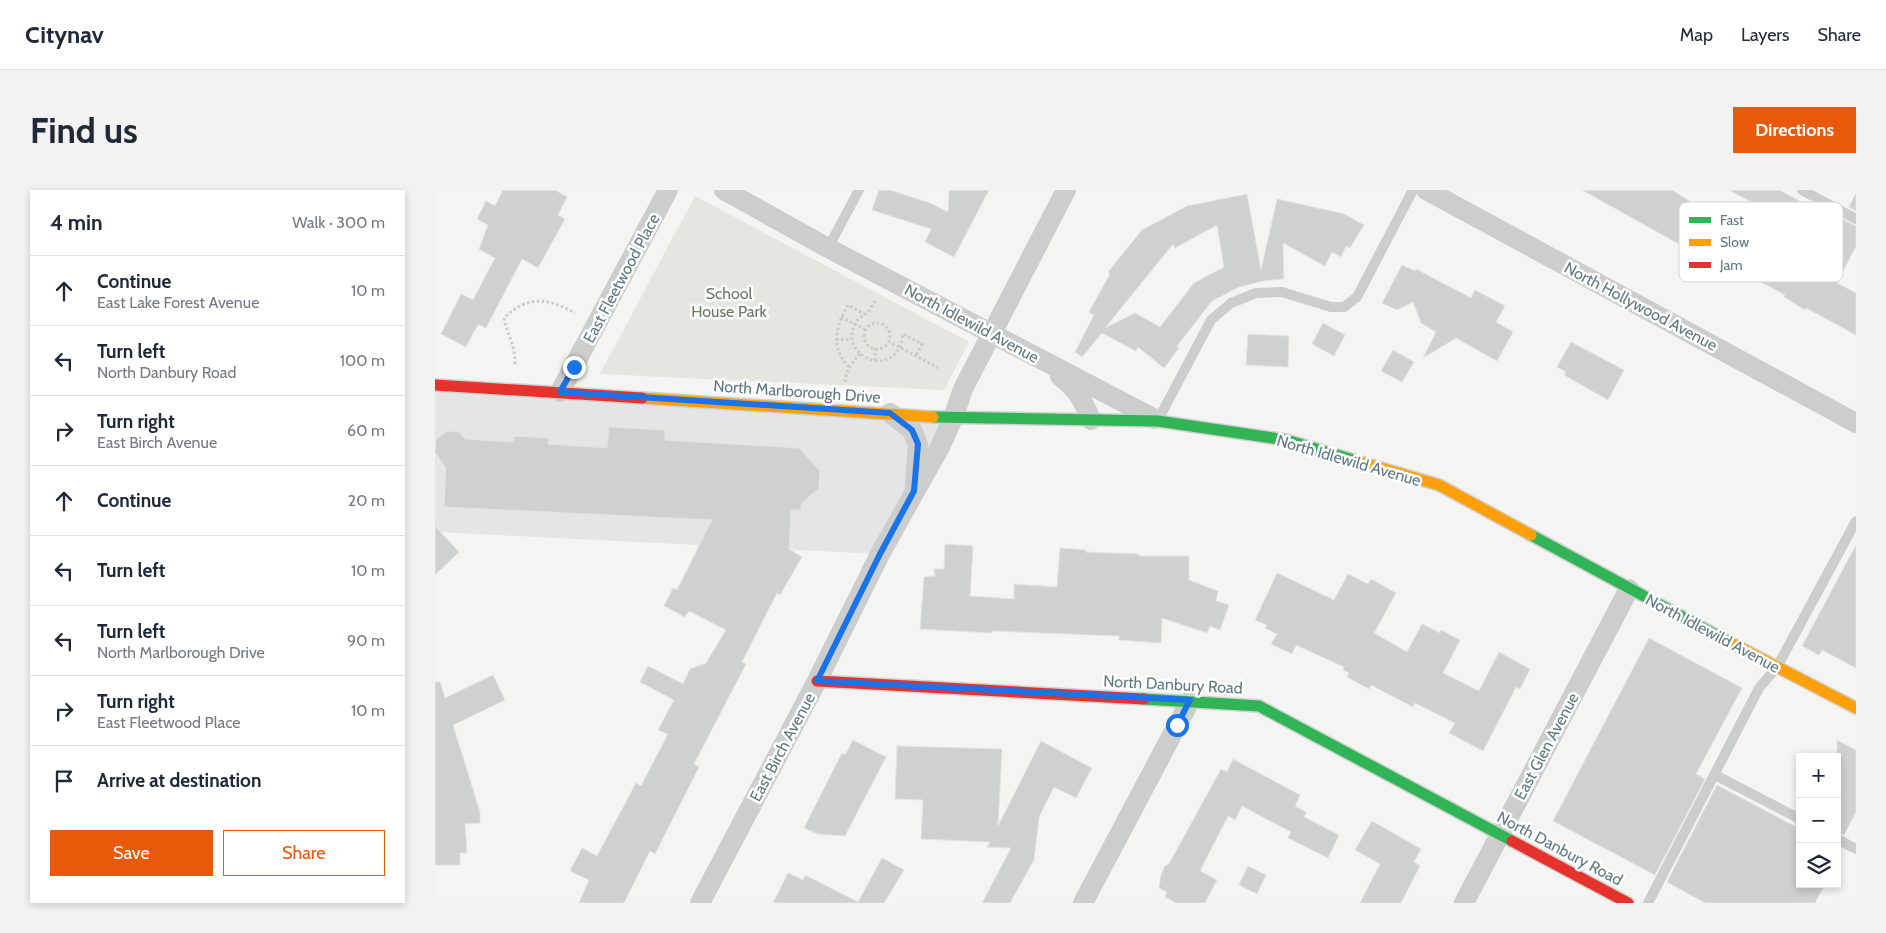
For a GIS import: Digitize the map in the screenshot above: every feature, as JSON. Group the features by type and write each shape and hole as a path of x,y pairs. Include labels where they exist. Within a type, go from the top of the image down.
{"street":[{"name":"East Fleetwood Place","path":"560,392 668,190"},
{"name":"North Idlewild Avenue","path":"724,190 828,248 1158,421 1286,440 1439,485 1629,589 1856,708"},
{"name":"East Birch Avenue","path":"700,903 817,681 880,554 941,444 963,389 1067,190"},
{"name":"North Hollywood Avenue","path":"1426,190 1856,422"},
{"path":"1040,358 1072,385 1083,399 1091,420"},
{"name":"North Marlborough Drive","path":"435,385 953,418 1158,421"},
{"path":"890,413 912,430 918,444 914,491"},
{"name":"East Glen Avenue","path":"1464,903 1629,589"},
{"name":"North Danbury Road","path":"817,681 1190,700 1259,706 1628,903"},
{"path":"1083,903 1190,700"}],"lane":[{"path":"828,248 859,190"},
{"path":"1158,421 1211,320 1231,303 1256,293 1282,292 1331,307 1345,307 1357,297 1413,190"},
{"path":"1802,190 1824,202"},
{"path":"1843,212 1856,219"},
{"path":"1648,903 1759,688 1777,667 1856,521"},
{"path":"1715,775 1796,817"},
{"path":"1841,841 1856,849"}],"path":[{"path":"515,364 516,354 504,318 511,311 522,304 536,301 560,305 575,313"},
{"path":"875,301 869,311 854,324 851,339 860,354 875,362 884,361 892,357 900,348 903,334 922,344 916,356"},
{"path":"849,367 839,352 836,340 837,328 841,316 848,305 865,314"},
{"path":"841,316 866,330"},
{"path":"874,323 883,324 890,334 888,342 883,347 875,348 865,340 866,330 874,323"},
{"path":"836,340 851,339"},
{"path":"888,342 939,368"},
{"path":"875,348 875,362"},
{"path":"845,382 849,367 860,354"}],"shaded area":[{"path":"435,385 953,418 880,554 435,532"}],"green space":[{"name":"School House Park","path":"695,196 969,342 944,390 600,374"}],"building":[{"path":"503,190 555,190 567,197 558,215 565,219 538,268 522,259 486,328 478,324 466,347 441,334 461,294 473,300 495,258 479,249 488,225 477,219 486,201 495,206"},
{"path":"879,190 890,190 930,203 948,212 949,190 989,190 954,257 925,242 931,229 872,210"},
{"path":"1582,190 1672,190 1691,202 1679,202 1679,244"},
{"path":"1729,190 1779,190 1802,202 1752,202"},
{"path":"1856,193 1856,211 1849,207"},
{"path":"1247,194 1261,270 1277,199 1344,214 1364,225 1350,248 1346,246 1341,257 1332,252 1325,266 1283,243 1284,279 1263,281 1239,287 1212,301 1177,346 1179,348 1164,368 1138,347 1136,351 1102,333 1082,357 1075,352 1094,315 1089,312 1110,274 1108,272 1142,230 1187,206","holes":["1217,225 1224,267 1194,283 1160,327 1135,313 1105,328 1173,244 1175,248"]},
{"path":"1843,220 1856,226 1856,246 1843,271"},
{"path":"1402,265 1415,271 1416,269 1471,298 1475,290 1505,306 1496,322 1513,332 1497,361 1456,338 1423,358 1436,332 1421,323 1413,302 1397,310 1382,303"},
{"path":"1761,282 1838,282 1856,293 1856,335 1806,308 1805,310 1784,297 1785,295"},
{"path":"1323,323 1345,335 1334,356 1312,344"},
{"path":"1248,334 1289,336 1288,367 1246,365"},
{"path":"1571,342 1624,370 1608,400 1564,375 1566,372 1557,367"},
{"path":"1393,350 1414,362 1402,382 1381,371"},
{"path":"609,427 665,430 665,440 799,448 820,471 819,488 801,504 801,510 791,510 789,549 802,557 780,595 777,593 742,662 746,664 694,764 699,767 655,854 650,851 624,903 579,903 589,880 570,871 582,848 597,856 636,783 641,786 668,734 658,730 674,700 640,682 648,666 683,684 690,669 706,663 726,630 689,611 685,617 664,606 673,588 677,590 712,520 444,507 446,468 435,452 436,440 447,431 459,432 465,439 513,442 514,436 548,438 548,444 607,448"},
{"path":"435,526 459,552 435,575"},
{"path":"945,544 973,546 970,596 1014,599 1014,584 1057,587 1060,548 1086,550 1085,552 1139,554 1139,556 1189,556 1189,580 1218,591 1216,601 1229,605 1220,630 1210,626 1207,633 1162,618 1161,643 1119,640 1119,636 920,629 924,577 935,576 934,569 944,569"},
{"path":"1856,545 1856,668 1822,650 1819,655 1802,646"},
{"path":"1277,573 1334,600 1348,574 1368,584 1371,579 1396,593 1374,633 1407,652 1422,624 1440,633 1441,630 1460,640 1443,673 1479,691 1499,652 1530,669 1520,689 1516,687 1483,751 1449,733 1455,723 1415,703 1413,707 1371,685 1369,689 1347,677 1349,673 1343,670 1344,667 1296,645 1292,654 1271,644 1277,634 1265,628 1267,625 1255,620"},
{"path":"1649,638 1742,688 1696,774 1705,779 1655,875 1553,821"},
{"path":"493,675 505,700 453,725 480,812 480,823 465,824 467,853 460,853 460,865 435,865 435,682 440,682 445,698"},
{"path":"853,740 886,757 845,836 818,834 804,828 842,753 845,755"},
{"path":"1837,740 1856,750 1856,812 1844,835 1841,834 1841,753 1837,753"},
{"path":"1041,741 1092,768 1076,798 1054,787 1039,817 1034,860 1010,903 982,903 1011,848 987,847 990,842 921,839 923,800 895,799 897,746 1002,749 998,826"},
{"path":"1233,759 1300,795 1295,806 1306,812 1304,817 1339,835 1328,858 1288,838 1291,832 1242,806 1235,820 1228,816 1200,871 1217,880 1205,903 1176,903 1165,897 1167,892 1159,888 1161,875 1165,866 1169,864 1221,769 1227,772"},
{"path":"1717,785 1796,827 1796,888 1823,888 1815,903 1705,903 1667,882"},
{"path":"1372,821 1421,849 1414,862 1420,866 1401,903 1360,903 1380,864 1355,850"},
{"path":"882,858 904,870 884,903 773,903 788,873 803,880 805,875 858,902"},
{"path":"1248,866 1266,875 1257,894 1239,885"}],"traffic: fast":[{"path":"933,417 1158,421 1286,440 1357,461"},
{"path":"1531,535 1729,642"},
{"path":"1144,699 1259,706 1512,841"}],"traffic: slow":[{"path":"642,398 933,417"},
{"path":"1357,461 1439,485 1531,535"},
{"path":"1729,642 1856,708"}],"traffic: jam":[{"path":"435,385 642,398"},
{"path":"817,681 1144,699"},
{"path":"1512,841 1628,903"}],"route":[{"path":"574,367 560,392 890,413 912,430 918,444 914,491 880,554 817,681 1190,700 1177,725"}]}
